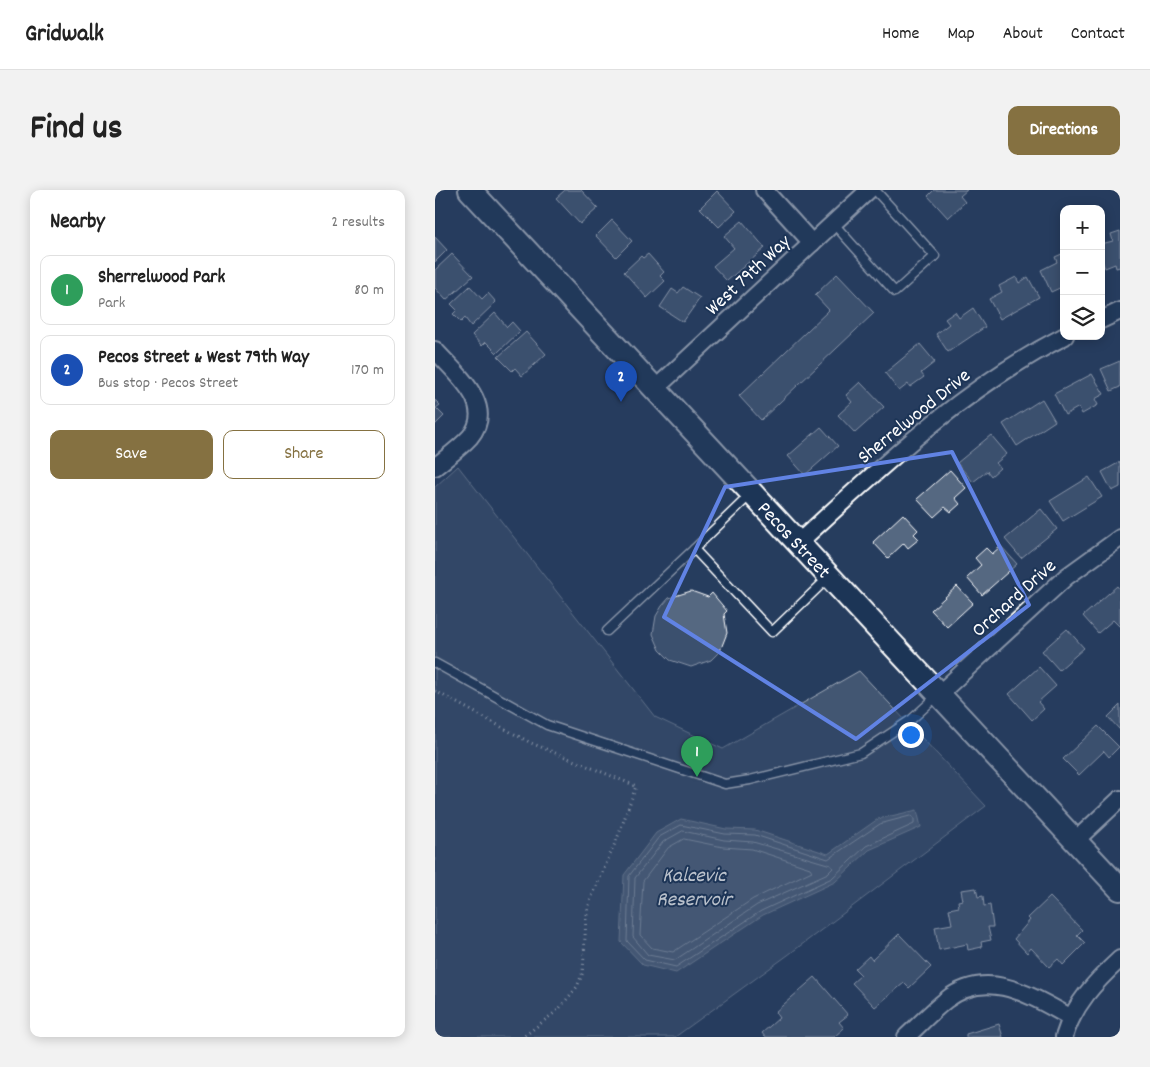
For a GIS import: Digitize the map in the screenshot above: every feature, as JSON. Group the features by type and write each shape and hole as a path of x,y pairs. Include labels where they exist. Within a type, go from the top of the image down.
{"main road":[{"name":"Pecos Street","path":"470,190 1120,889"}],"street":[{"path":"764,190 812,242"},
{"name":"West 79th Way","path":"655,389 869,190"},
{"path":"1105,318 1120,311"},
{"name":"Sherrelwood Drive","path":"798,543 901,449 957,403 996,375 1060,339"},
{"path":"435,350 472,391 477,402 479,419 470,436 435,468"},
{"name":"Orchard Drive","path":"939,694 1066,577 1120,538"},
{"path":"1075,841 1120,799"},
{"path":"1064,1037 1070,1017 1085,994 1120,959"},
{"path":"906,1037 947,1000 962,991 979,986 998,985 1016,989 1070,1017"}],"lane":[{"path":"833,223 895,292 935,256 875,190"},
{"path":"607,631 752,493"},
{"path":"695,549 772,632 830,577"},
{"path":"435,663 547,725 725,784 861,753 911,719 939,694"}],"path":[{"path":"435,691 531,743 636,786 619,834 590,901 586,919 583,972 577,987 558,1010 523,1037"}],"highlighted area":[{"path":"952,452 1029,605 856,739 664,617 725,487"}],"shaded area":[{"path":"458,466 655,717 723,749 859,671 986,806 788,955 675,1037 435,1037 435,487"}],"water":[{"name":"Kalcevic Reservoir","path":"917,810 921,827 869,850 835,882 763,915 676,973 643,965 621,942 624,875 656,833 681,819 726,829 755,830 828,854 878,819"}],"building":[{"path":"565,190 581,190 598,208 580,224 556,198"},
{"path":"934,190 967,190 960,196 965,202 948,218 928,196"},
{"path":"717,191 736,211 719,227 700,208"},
{"path":"612,220 632,241 616,257 596,236"},
{"path":"742,221 765,248 727,281 713,266 734,248 724,236"},
{"path":"1120,231 1120,267 1116,268 1115,264 1105,268 1105,243 1113,241 1111,234"},
{"path":"435,237 447,250 435,262"},
{"path":"452,254 473,276 446,300 435,288 435,270"},
{"path":"648,254 664,272 660,276 665,281 647,298 624,272 641,256 643,258"},
{"path":"1060,255 1060,288 1051,292 1041,270 1057,262 1055,257"},
{"path":"837,274 874,313 761,420 739,396 829,310 815,295"},
{"path":"1016,277 1019,283 1028,277 1039,297 1000,319 989,299 1002,292 999,286"},
{"path":"470,286 482,299 488,293 496,302 471,326 465,318 461,322 453,314 457,310 451,304"},
{"path":"683,287 700,298 683,322 660,307 672,289 678,293"},
{"path":"973,308 985,327 948,352 936,334 949,324 945,319 955,312 959,318"},
{"path":"495,313 507,327 512,322 520,331 497,353 486,342 482,346 472,335"},
{"path":"526,332 546,354 522,376 515,368 512,371 498,357"},
{"path":"920,344 935,362 921,373 924,377 910,387 908,384 899,391 885,373"},
{"path":"1120,361 1120,387 1111,391 1101,369"},
{"path":"1092,374 1104,394 1095,399 1098,405 1082,414 1079,407 1065,415 1054,394"},
{"path":"860,382 884,407 855,433 838,415 852,402 846,395"},
{"path":"1042,399 1055,421 1017,446 1003,424"},
{"path":"435,400 440,405 436,408 444,416 435,425"},
{"path":"821,427 838,446 805,475 788,456"},
{"path":"991,435 1007,454 996,463 1000,468 991,476 987,471 973,482 957,463"},
{"path":"1120,462 1120,487 1112,491 1102,472"},
{"path":"950,470 966,488 955,498 960,504 951,512 945,507 934,517 917,499"},
{"path":"1089,477 1102,497 1063,521 1050,501"},
{"path":"1041,509 1057,529 1021,558 1005,539"},
{"path":"903,514 918,530 914,534 919,539 908,548 904,543 888,558 873,542"},
{"path":"1001,546 1017,564 982,595 967,578 981,565 975,558 986,548 992,554"},
{"path":"957,586 973,603 947,627 931,610"},
{"path":"1117,586 1120,590 1120,627 1113,620 1098,633 1083,616"},
{"path":"691,591 708,597 712,593 727,611 724,614 727,633 720,651 711,660 691,667 670,660 660,650 653,634 656,616 669,598"},
{"path":"1067,629 1084,648 1059,670 1042,651"},
{"path":"1039,667 1056,686 1038,702 1044,709 1032,720 1009,694"},
{"path":"1120,705 1120,730 1108,717"},
{"path":"1098,726 1119,747 1109,757 1104,751 1079,775 1063,759"},
{"path":"976,888 978,897 983,896 984,906 990,905 993,927 988,927 991,940 981,942 982,947 968,950 967,944 939,950 935,927 952,924 949,909 959,907 958,901 963,900 961,890"},
{"path":"1050,897 1082,930 1077,935 1085,943 1063,965 1058,959 1049,967 1031,948 1027,953 1014,939 1030,920 1028,918"},
{"path":"899,934 931,967 909,988 904,983 875,1007 852,983 861,975 855,969 869,956 872,960"},
{"path":"815,977 848,1015 839,1022 844,1028 834,1037 765,1037 762,1033 779,1018 775,1012"},
{"path":"999,1024 1003,1037 966,1037 966,1034"}],"place":[{"name":"Pecos Street & West 79th Way","path":"621,402"},
{"name":"Sherrelwood Park","path":"697,777"}]}
